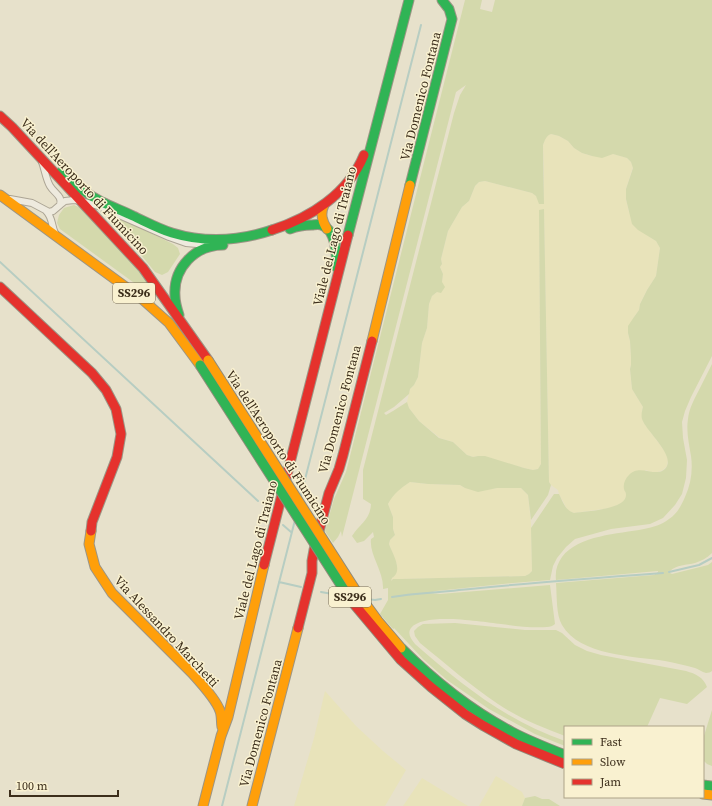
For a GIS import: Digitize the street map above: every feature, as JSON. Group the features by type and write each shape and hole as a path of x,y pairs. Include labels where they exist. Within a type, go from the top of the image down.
{"street":[{"name":"Viale del Lago di Traiano","path":"203,806 221,736 234,694 258,591 409,0"},
{"path":"406,10 416,0"},
{"name":"Via Domenico Fontana","path":"252,806 312,573 314,550 329,493 343,455 452,19 450,11 442,0"},
{"name":"Via dell'Aeroporto di Fiumicino","path":"0,116 34,150 143,268 184,325 204,362 348,596 376,632 401,660 431,688 465,714 516,744 564,764"},
{"path":"34,150 68,180 101,202 171,233 201,239 225,240 249,238 270,232 296,221 324,205 344,187 356,172 370,137 375,130"},
{"path":"34,150 42,163 50,187 60,198 60,205"},
{"path":"1,195 16,201 32,204 49,212 70,200 101,207 169,238 199,245 236,244 261,239 298,226 306,225 321,226 327,229"},
{"name":"Via dell'Aeroporto di Fiumicino","path":"1,195 131,290 156,311 204,362 356,591 381,625 405,652 430,676 485,717 521,738 564,755"},
{"path":"324,205 321,212 322,221 332,236 336,247 337,260 335,287"},
{"path":"45,210 51,217 54,232 57,236"},
{"path":"184,325 177,309 174,297 178,273 185,262 197,252 206,247 216,245"},
{"name":"Via Alessandro Marchetti","path":"0,287 92,374 106,390 113,402 120,423 120,444 112,472 95,510 91,523 89,537 91,558 96,571 108,588 191,672 213,699 221,714 221,736"}],"shaded area":[{"path":"551,134 568,141 574,148 582,153 592,156 613,154 627,158 631,162 633,167 626,189 626,199 629,212 648,236 656,241 660,248 656,276 640,304 639,310 634,317 628,333 630,341 632,389 643,407 642,417 644,423 667,455 667,466 663,470 653,473 646,470 624,488 626,497 620,504 610,508 574,513 567,509 558,490 549,482 544,209 539,211 541,464 538,469 533,470 478,456 473,457 467,455 453,442 440,438 419,421 409,408 407,402 410,389 418,377 422,343 427,328 429,304 432,296 437,292 442,282 443,274 440,267 442,264 441,259 448,231 462,207 469,201 475,186 479,182 485,181 532,193 544,204 543,145 545,139"},
{"path":"410,482 460,485 465,488 521,488 528,495 531,523 532,571 525,576 393,579 391,581 397,565 389,544 390,540 395,535 393,529 393,517 388,504 399,489"},
{"path":"325,691 356,726 406,770 385,806 294,806 314,738"},
{"path":"496,776 522,792 525,798 522,806 479,806"},
{"path":"422,778 468,806 403,806"}],"green space":[{"path":"465,0 482,0 480,9 492,12 495,0 712,0 712,356 691,397 682,422 687,460 686,478 682,494 675,505 663,518 650,524 611,529 575,539 557,558 553,566 550,580 436,591 429,593 440,594 550,585 555,624 552,626 530,627 467,620 440,619 418,623 411,628 409,632 415,644 467,687 485,700 523,723 564,741 564,746 535,734 489,709 447,680 423,659 380,614 388,600 388,588 383,589 383,582 372,551 371,539 374,537 373,532 364,541 357,543 352,536 369,514 371,504 363,499 363,470 454,113 460,95 466,85 456,92 342,537 341,531 333,543 325,531 334,499 346,472","holes":["551,134 568,141 574,148 582,153 602,158 613,154 627,158 631,162 633,168 626,189 626,199 632,224 638,230 656,241 660,248 656,276 647,290 640,304 639,310 628,326 628,333 630,341 632,389 643,407 642,419 644,424 666,455 668,461 667,466 664,470 659,472 644,470 633,471 625,482 624,490 626,495 624,500 619,504 604,509 574,513 566,508 559,494 554,494 531,528 532,571 525,576 393,579 391,581 397,571 397,567 389,544 390,540 395,535 393,529 393,517 388,504 392,497 410,482 460,485 478,492 497,488 521,488 528,495 531,520 548,495 551,485 549,482 544,209 539,210 541,464 538,469 533,470 524,468 485,456 473,457 467,455 453,442 439,438 419,421 409,408 407,402 386,415 384,413 394,407 409,394 410,389 418,377 422,343 427,328 429,304 432,296 437,292 441,293 445,287 442,282 443,274 440,267 442,264 441,259 448,231 462,207 469,201 475,186 479,182 485,181 532,193 536,196 539,204 544,204 543,145 546,138"]},
{"path":"74,205 83,209 157,292 151,297 137,285 60,229 57,223 59,215 64,208"},
{"path":"110,213 173,244 178,248 180,254 168,272 162,275 155,272 113,225 107,216"},
{"path":"712,364 712,553 706,558 695,563 678,566 670,571 672,574 708,565 712,562 712,671 706,673 695,668 676,663 624,656 594,649 581,643 570,635 560,621 556,583 654,575 658,571 556,580 556,574 562,557 578,544 611,534 657,526 672,517 677,512 689,487 692,472 692,461 687,428 689,415 692,403"},
{"path":"455,623 525,630 556,630 562,633 575,645 587,651 693,673 699,676 707,687 687,704 660,698 647,726 564,726 564,736 530,722 513,713 478,690 420,643 415,636 414,631 423,624"},
{"path":"712,710 712,766 704,761 704,736"},
{"path":"535,796 542,799 549,799 560,806 522,806 525,798"}],"waterway":[{"path":"300,499 421,25"},
{"path":"0,262 258,501"},
{"path":"222,806 295,520"},
{"path":"283,525 291,532"},
{"path":"669,572 699,565 712,558"},
{"path":"392,597 510,585 663,573"},
{"path":"279,582 301,587"},
{"path":"321,592 344,596"},
{"path":"366,599 381,599"}],"traffic: fast":[{"path":"348,235 409,0"},
{"path":"410,185 452,19 449,9 442,0"},
{"path":"59,173 80,189 102,202 172,233 197,238 222,239 247,237 272,230"},
{"path":"290,229 301,226 317,225 326,227 333,237 336,267"},
{"path":"179,315 175,301 175,286 182,268 188,260 203,249 223,245"},
{"path":"200,365 354,604"},
{"path":"401,648 426,672 453,694 482,714 518,735 564,755"},
{"path":"704,785 712,786"}],"traffic: slow":[{"path":"372,341 410,185"},
{"path":"0,195 142,299 169,323 200,365"},
{"path":"324,205 322,217 327,229"},
{"path":"208,360 356,591 378,621 401,648"},
{"path":"91,531 89,544 95,567 112,593 191,672 207,691 218,706 221,715 222,727"},
{"path":"203,806 221,736 228,717 264,565"},
{"path":"252,806 298,628"},
{"path":"704,794 712,795"}],"traffic: jam":[{"path":"0,116 12,127 143,268 208,360"},
{"path":"272,230 300,219 326,203 338,193 348,181 357,169 364,155"},
{"path":"264,565 348,235"},
{"path":"0,287 92,373 106,390 116,409 121,434 117,457 92,522 91,531"},
{"path":"298,628 312,573 314,550 329,493 343,455 372,341"},
{"path":"354,604 401,660 431,687 465,714 516,744 564,764"}]}
